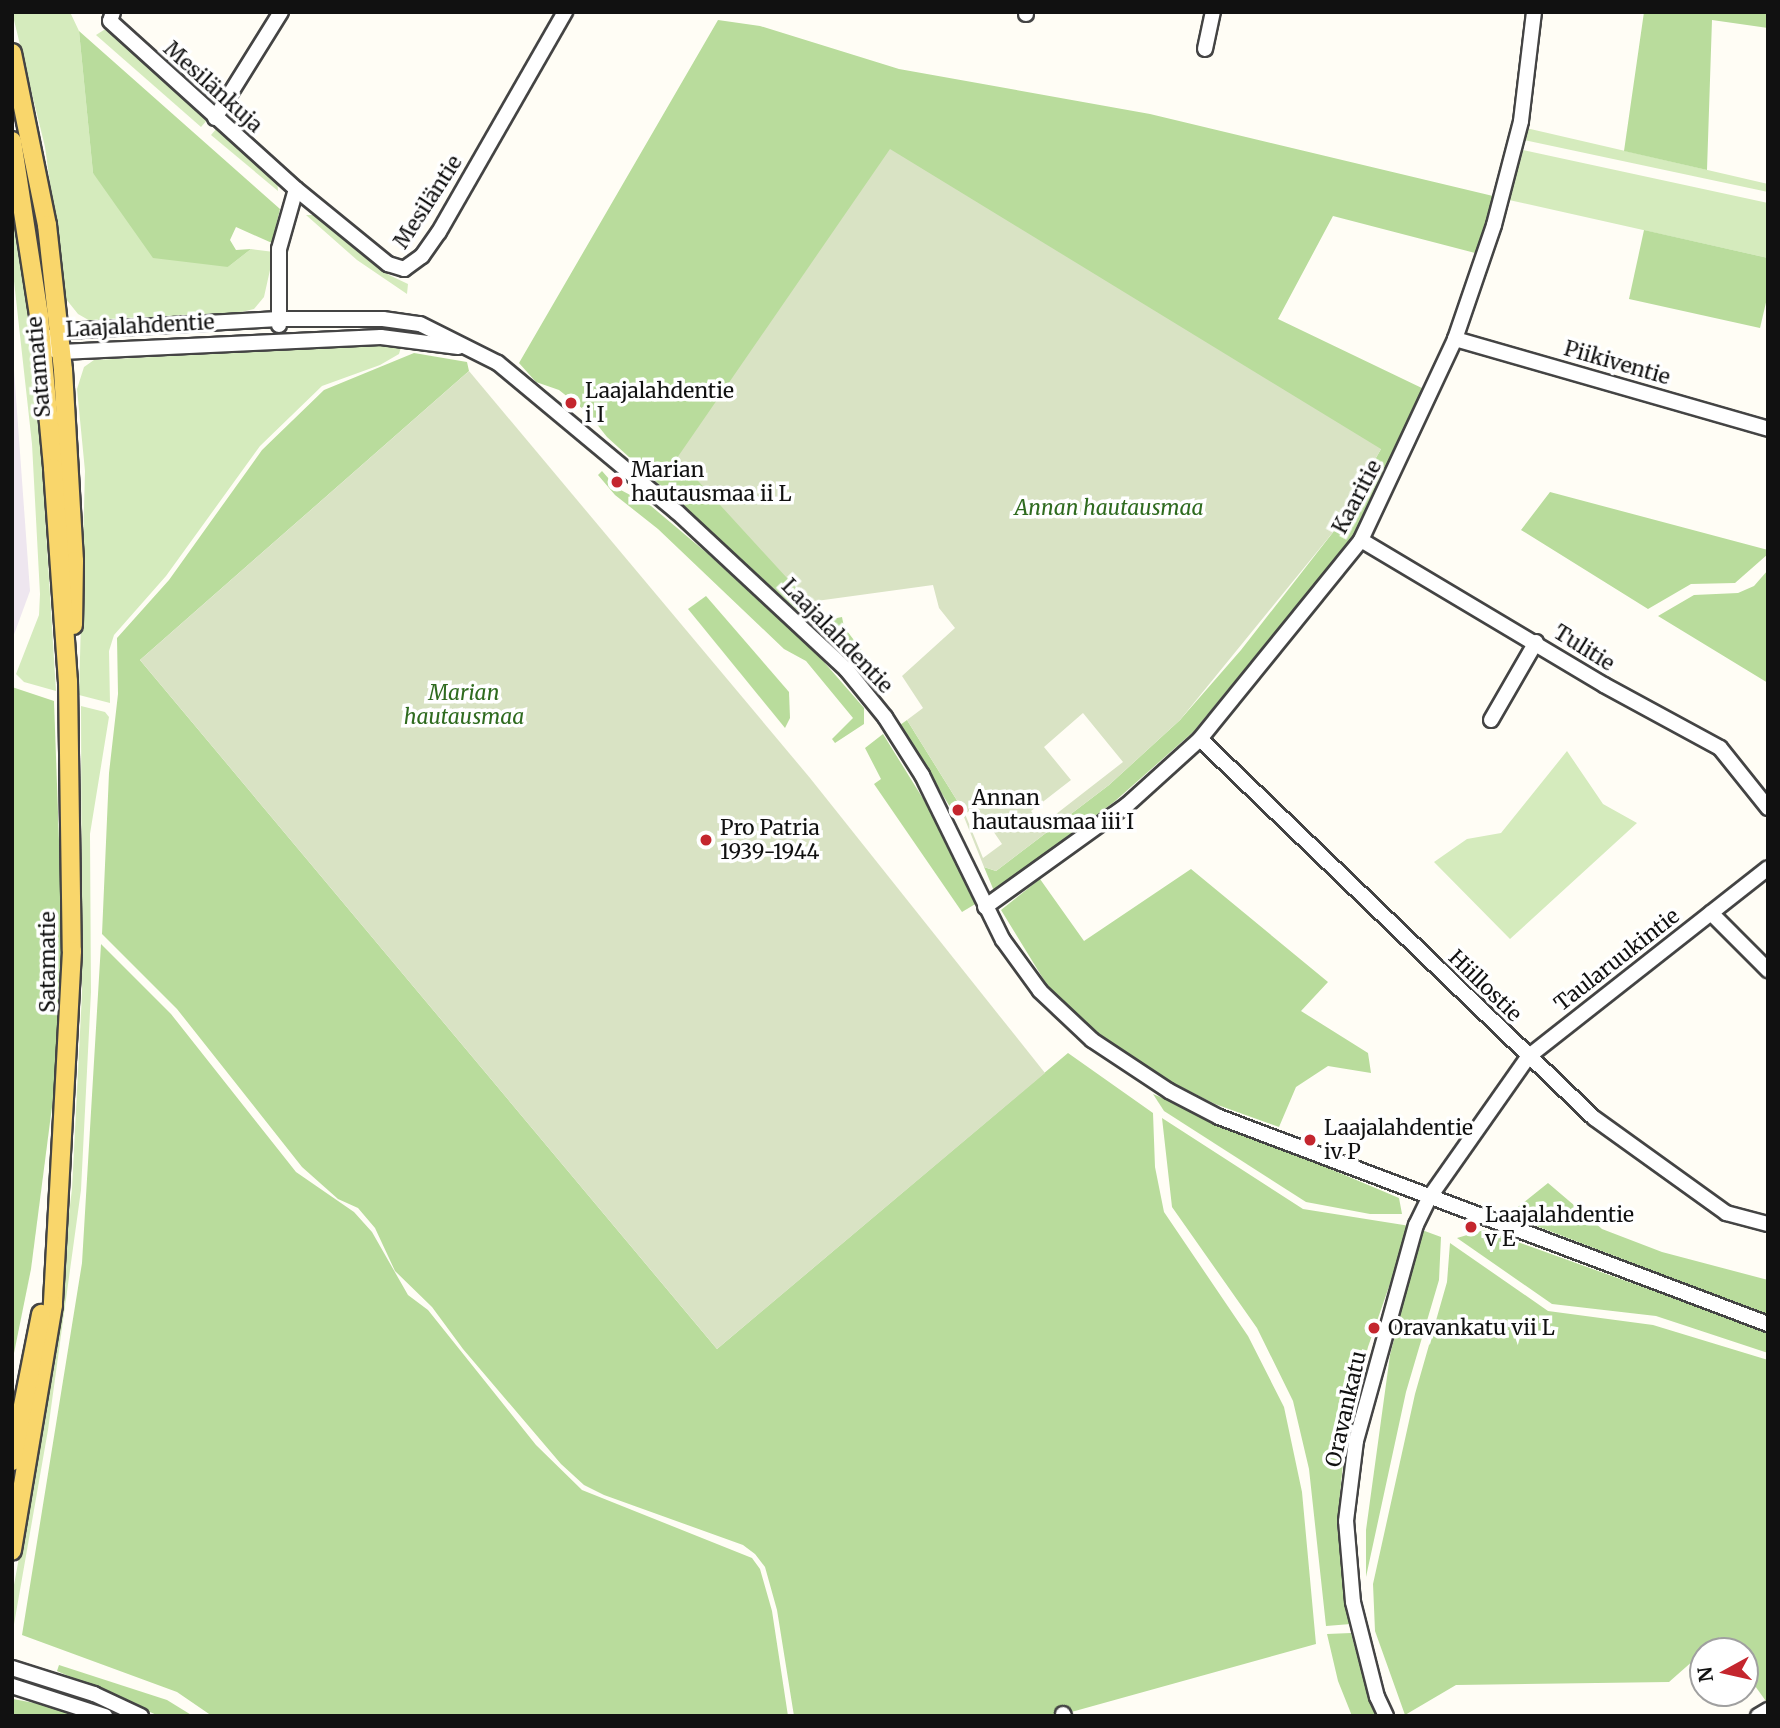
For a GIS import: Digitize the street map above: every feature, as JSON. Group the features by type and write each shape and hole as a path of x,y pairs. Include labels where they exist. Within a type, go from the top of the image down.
{"main road":[{"name":"Satamatie","path":"12,53 47,225 61,352 74,561 68,681 71,964 53,1305 12,1551"},
{"name":"Satamatie","path":"12,141 41,346 68,681"},
{"name":"Satamatie","path":"12,1461 56,1242"}],"street":[{"name":"Mesilänkuja","path":"113,12 110,21 296,189"},
{"path":"215,118 281,12"},
{"name":"Mesiläntie","path":"296,189 387,264 411,267 439,232 565,12"},
{"path":"1205,49 1213,12"},
{"name":"Kaaritie","path":"985,908 1127,805 1200,739 1361,540 1455,339 1506,188 1521,121 1534,12"},
{"path":"279,340 279,250 296,189"},
{"name":"Laajalahdentie","path":"41,346 59,331 279,319 420,324 477,352 515,375 677,512 846,669 885,717 922,775 985,908 1040,991 1092,1040 1135,1070 1219,1117 1768,1324"},
{"name":"Laajalahdentie","path":"41,346 61,352 279,340 417,339 477,352"},
{"name":"Piikiventie","path":"1455,339 1768,429"},
{"name":"Tulitie","path":"1361,540 1616,692 1720,748 1768,808"},
{"path":"1491,720 1536,642"},
{"name":"Hiillostie","path":"1200,739 1594,1118 1658,1167 1726,1213 1768,1224"},
{"name":"Taularuukintie","path":"1429,1198 1528,1057 1768,868"},
{"path":"1711,913 1768,970"},
{"name":"Oravankatu","path":"1386,1716 1377,1696 1353,1602 1346,1521 1356,1441 1416,1225 1429,1198"},
{"path":"12,1668 94,1694 141,1716"},
{"path":"12,1686 105,1716"},
{"path":"1758,1716 1768,1710"}],"shaded area":[{"path":"12,342 30,591 12,640"}],"green space":[{"path":"12,12 70,12 79,31 93,173 228,267 251,249 274,252 264,297 254,309 220,317 92,322 78,314 66,299 45,147"},
{"path":"1644,12 1768,12 1768,28 1712,20 1707,170 1624,151"},
{"path":"718,20 760,26 899,69 1150,114 1493,196 1479,254 1333,216 1278,319 1426,390 1352,538 1193,732 1114,802 994,891 984,867 996,871 1109,785 1180,720 1241,650 1334,531 1381,449 797,590 809,602 798,611 607,437 588,413 559,390 536,382 519,363"},
{"path":"107,28 208,119 201,127 96,35"},
{"path":"79,31 280,209 272,243 236,227 230,240 236,250 251,249 228,267 153,258 93,173"},
{"path":"217,128 277,180 278,191 211,135"},
{"path":"1526,128 1768,184 1768,192 1524,140"},
{"name":"Annan hautausmaa","path":"890,149 1381,449 1334,531 1180,720 1109,785 996,871 984,867 958,802 907,720 923,708 902,676 955,628 939,608 933,585 809,602 677,458","holes":["1083,713 1123,762 1042,825 1031,811 1071,780 1044,747","976,806 1002,844 983,858 965,814"]},
{"path":"1523,150 1768,203 1768,258 1509,200"},
{"path":"12,176 34,338 56,691 24,682 16,674 39,615 40,594 32,444 12,263"},
{"path":"306,215 317,215 389,275 408,284 407,294 357,260"},
{"path":"1644,230 1768,258 1768,294 1760,328 1629,299"},
{"path":"402,344 399,354 380,365 322,386 260,446 166,576 114,635 109,651 110,703 79,695 85,471 77,389 84,367 94,360"},
{"path":"414,353 467,362 469,371 140,660 717,1349 1068,1053 1153,1113 1155,1167 1164,1212 1248,1336 1284,1407 1302,1492 1316,1644 1057,1716 794,1716 777,1610 765,1567 755,1554 743,1545 604,1495 584,1485 561,1464 463,1349 432,1307 395,1271 375,1228 358,1208 338,1199 302,1167 177,1009 102,934 109,773 118,694 117,638 169,580 262,450 324,390"},
{"name":"Marian hautausmaa","path":"469,371 810,778 1045,1073 717,1349 140,660"},
{"path":"602,471 617,488 651,506 708,554 817,654 864,708 864,724 835,743 832,739 853,718 806,661 784,649 658,529 615,495 598,475"},
{"path":"1550,492 1768,550 1768,554 1735,583 1691,584 1648,609 1521,530"},
{"path":"1768,570 1768,683 1658,616 1694,595 1738,593 1754,586"},
{"path":"706,596 789,692 790,718 785,728 688,609"},
{"path":"842,617 844,627 888,685 878,692 822,630 832,619"},
{"path":"12,687 54,701 63,952 60,1045 31,1269 12,1363"},
{"path":"81,706 105,712 109,717 90,834 91,992 81,1190 48,1430 13,1630 12,1596 42,1431 72,1189 82,993"},
{"path":"907,720 958,802 950,807 900,725"},
{"path":"883,734 930,810 977,903 962,912 874,784 881,779 865,748"},
{"path":"1567,751 1603,804 1637,823 1510,939 1434,862 1467,839 1501,833"},
{"path":"1191,869 1328,982 1301,1011 1368,1053 1371,1073 1328,1066 1296,1087 1279,1127 1215,1104 1153,1073 1098,1034 1047,985 1001,910 1040,879 1084,941"},
{"path":"101,944 171,1014 296,1172 354,1212 372,1232 408,1295 428,1310 536,1445 582,1490 752,1558 760,1569 772,1611 788,1716 212,1716 177,1692 22,1635 82,1263"},
{"path":"1153,1094 1399,1198 1402,1214 1370,1214 1306,1202 1164,1111"},
{"path":"1162,1118 1303,1209 1410,1226 1368,1347 1346,1432 1337,1526 1351,1624 1326,1626 1309,1469 1293,1401 1257,1328 1172,1207"},
{"path":"1548,1183 1602,1229 1662,1252 1768,1280 1768,1315 1508,1215"},
{"path":"1422,1230 1441,1237 1439,1280 1406,1392 1366,1577 1366,1530 1390,1355"},
{"path":"1484,1230 1768,1332 1768,1353 1656,1316 1552,1304 1457,1238"},
{"path":"1450,1243 1548,1311 1653,1325 1768,1360 1768,1704 1759,1691 1759,1637 1689,1637 1689,1664 1669,1682 1456,1685 1405,1715 1375,1631 1373,1584 1415,1394 1447,1282"},
{"path":"1351,1633 1369,1699 1378,1716 1352,1716 1338,1681 1327,1634"},
{"path":"59,1665 167,1700 193,1716 159,1716 57,1671"},
{"path":"13,1699 72,1710 84,1716 12,1716"}],"place":[{"name":"Laajalahdentie i I","path":"571,403"},
{"name":"Marian hautausmaa ii L","path":"617,482"},
{"name":"Annan hautausmaa iii I","path":"958,810"},
{"name":"Pro Patria 1939-1944","path":"706,840"},
{"name":"Laajalahdentie iv P","path":"1310,1140"},
{"name":"Laajalahdentie v E","path":"1471,1227"},
{"name":"Oravankatu vii L","path":"1374,1328"}]}
